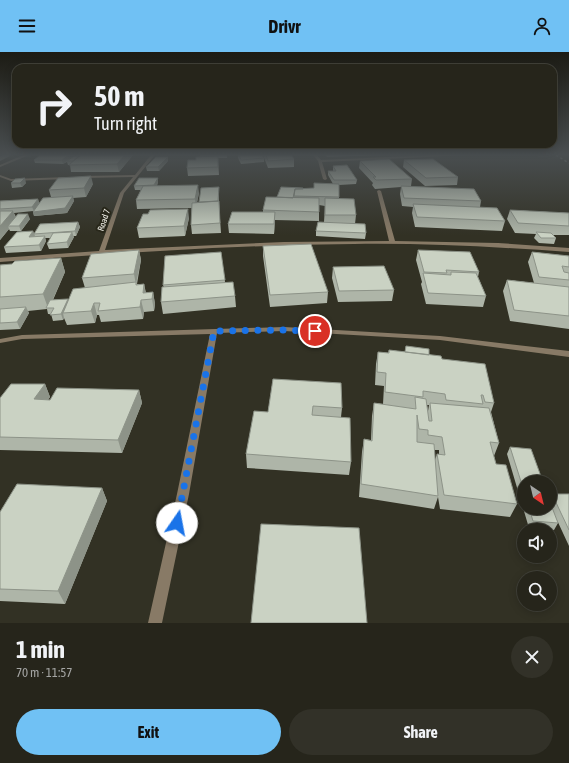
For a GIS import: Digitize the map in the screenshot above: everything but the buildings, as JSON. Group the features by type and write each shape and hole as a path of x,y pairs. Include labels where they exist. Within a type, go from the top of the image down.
{"street":[{"name":"Road 7","path":"102,252 122,193 131,182"},
{"path":"379,191 392,241"},
{"path":"0,260 102,252 252,244 392,241 569,250"},
{"path":"0,341 22,337 284,330 440,338 569,354"},
{"path":"155,623 183,494 214,331"}],"route":[{"path":"177,523 214,331 315,331"}]}
